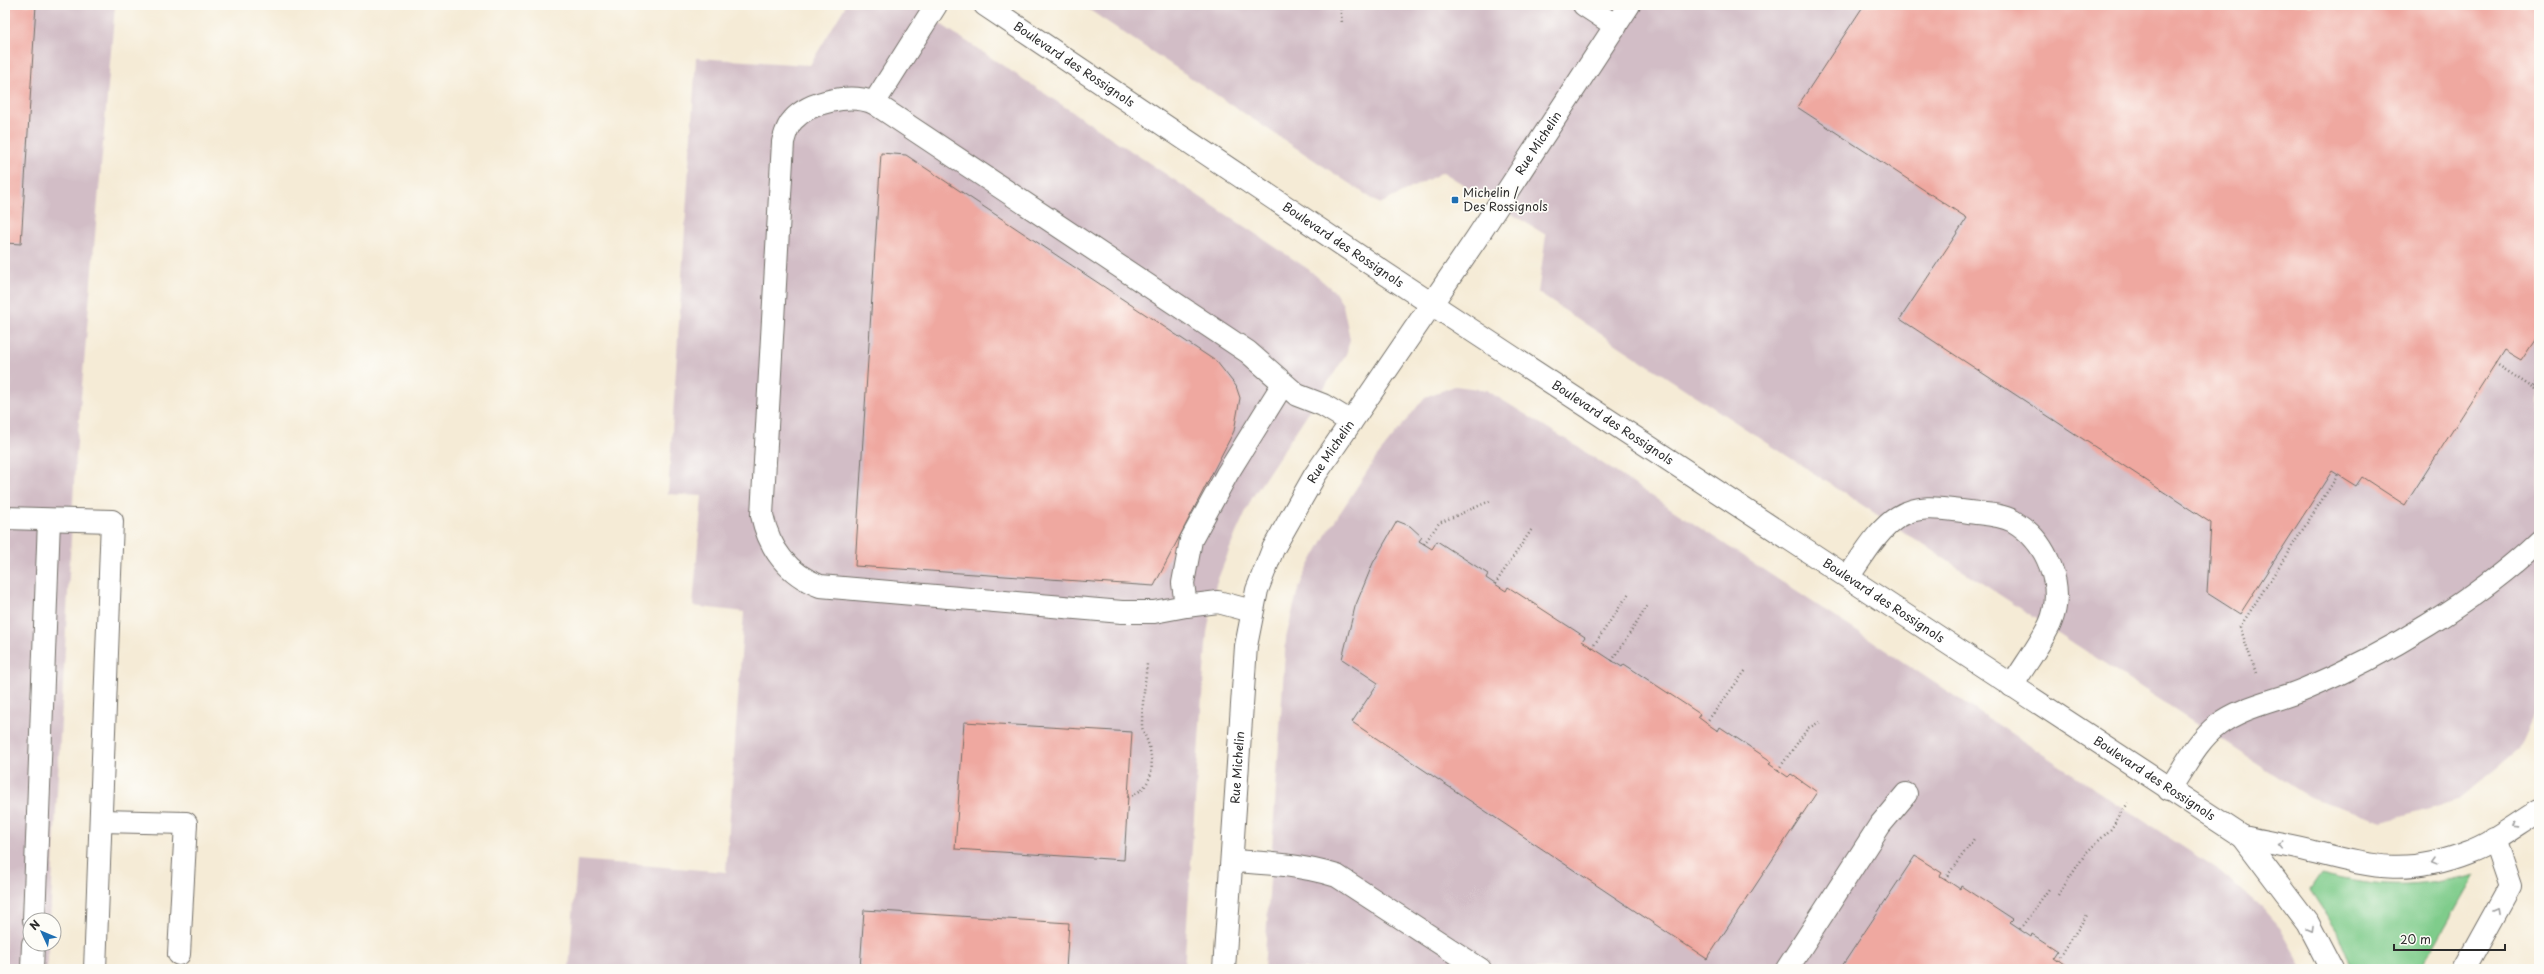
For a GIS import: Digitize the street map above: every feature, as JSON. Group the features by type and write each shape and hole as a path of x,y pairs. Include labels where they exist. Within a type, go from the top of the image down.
{"street":[{"path":"874,103 936,5"},
{"name":"Boulevard des Rossignols","path":"985,5 1386,274 1432,302 2243,838 2308,923 2332,969"},
{"path":"1584,5 1616,26"},
{"name":"Rue Michelin","path":"1224,969 1246,646 1252,611 1265,570 1283,530 1308,486 1629,5"},
{"path":"1252,611 1218,602 1154,612 1122,612 820,586 805,581 776,553 765,532 762,515 783,142 792,121 808,109 822,104 852,99 874,103 1248,352 1282,384 1297,395 1323,405 1351,422"},
{"path":"1186,606 1183,583 1191,540 1227,474 1282,384"},
{"path":"1848,577 1883,530 1897,517 1913,509 1931,507 1994,516 2012,521 2042,547 2050,564 2055,585 2055,606 2050,623 2012,686"},
{"path":"5,518 112,521 95,969"},
{"path":"34,912 49,520"},
{"path":"2169,790 2206,735 2219,724 2234,715 2304,690 2400,642 2500,574 2539,541"},
{"path":"1786,969 1880,825 1906,794"},
{"name":"Boulevard des Rossignols","path":"2243,838 2361,865 2388,868 2423,866 2470,852 2539,811"},
{"path":"101,821 186,823 180,954"},
{"path":"2464,969 2510,886 2494,839"},
{"path":"1232,861 1282,864 1312,868 1337,876 1480,969"},
{"path":"32,969 33,952"}],"path":[{"path":"1340,5 1342,23"},
{"path":"2495,363 2539,391"},
{"path":"2533,388 2539,379"},
{"path":"2257,675 2240,627 2338,474"},
{"path":"1424,544 1439,523 1490,501"},
{"path":"1495,584 1532,528"},
{"path":"1592,648 1629,592"},
{"path":"1612,661 1648,605"},
{"path":"1128,797 1138,794 1146,787 1153,771 1152,756 1142,727 1147,664"},
{"path":"1706,723 1746,670"},
{"path":"1778,770 1808,728 1822,721"},
{"path":"2058,895 2086,853 2111,829 2128,802"},
{"path":"1945,879 1974,839"},
{"path":"2020,929 2048,889"},
{"path":"2058,960 2087,915"}],"shaded area":[{"path":"5,5 115,5 75,466 50,912 22,912 22,952 48,952 47,969 5,969"},
{"path":"846,5 912,5 1308,269 1334,291 1343,305 1350,339 1346,355 1252,498 1236,533 1216,584 1207,633 1184,969 569,969 577,860 726,872 744,612 693,606 702,496 668,494 696,58 810,65"},
{"path":"1082,5 2539,5 2539,704 2519,749 2458,800 2383,821 2309,797 1538,293 1546,235 1443,172 1380,204"},
{"path":"1455,386 1486,390 1567,440 2221,872 2262,908 2280,928 2303,969 1264,969 1286,638 1297,593 1306,571 1328,531 1376,458 1425,397"}],"green space":[{"path":"2321,874 2380,885 2416,885 2475,874 2421,969 2353,969 2337,931 2310,890"}],"building":[{"path":"5,5 36,5 21,244 5,243"},
{"path":"1864,5 2539,5 2539,333 2521,360 2504,350 2405,505 2362,477 2356,486 2332,471 2240,614 2207,593 2211,523 1900,319 1967,218 1797,107"},
{"path":"881,153 906,155 1217,362 1236,386 1240,398 1234,431 1154,586 855,566"},
{"path":"1397,521 1410,526 1422,537 1419,541 1432,549 1437,541 1488,574 1486,578 1495,584 1506,591 1508,587 1585,637 1582,641 1622,667 1624,664 1700,714 1698,717 1718,731 1720,727 1771,761 1769,764 1788,777 1791,774 1817,792 1707,959 1352,722 1378,683 1342,659 1355,607 1373,563"},
{"path":"964,722 1132,732 1124,860 955,849"},
{"path":"1915,856 1942,873 1940,876 1960,889 1961,886 2013,920 2010,923 2031,937 2032,934 2058,951 2054,957 2071,969 1840,969"},
{"path":"864,910 1069,923 1066,969 860,969"}],"place":[{"name":"Michelin / Des Rossignols","path":"1455,200"}]}
